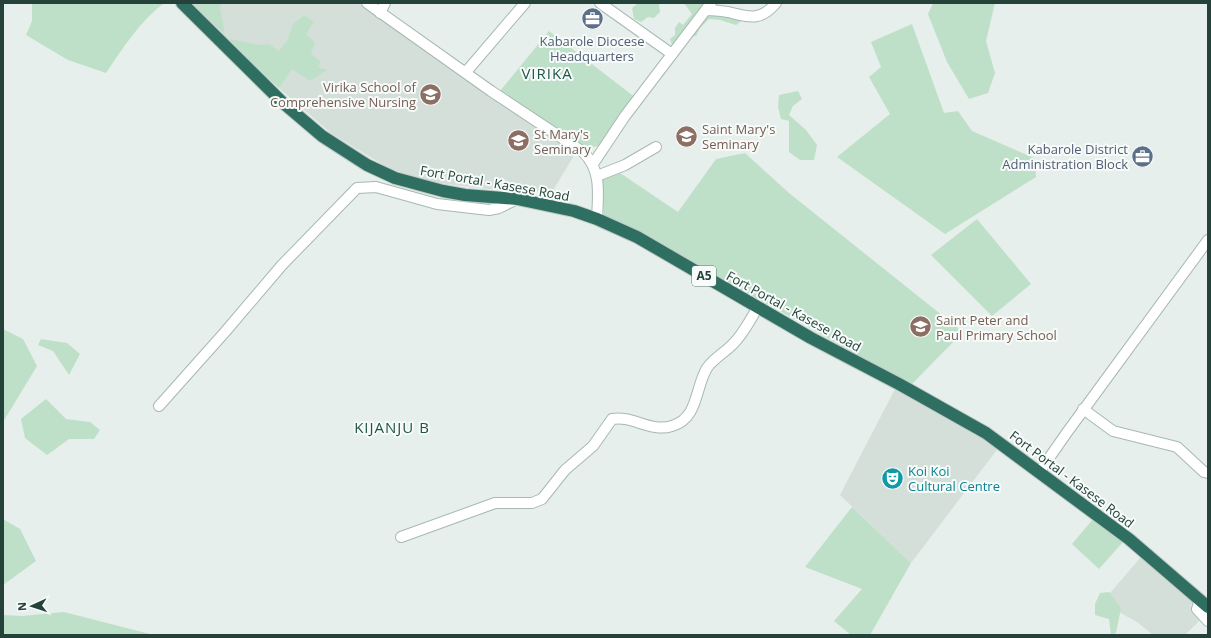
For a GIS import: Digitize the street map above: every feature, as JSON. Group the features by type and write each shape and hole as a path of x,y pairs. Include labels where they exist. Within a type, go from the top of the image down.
{"highway":[{"name":"Fort Portal - Kasese Road","path":"182,3 282,102 322,136 361,161 395,178 418,185 465,195 517,199 560,208 597,219 637,237 811,338 899,384 986,433 1040,471 1129,539 1204,603"}],"street":[{"path":"367,3 583,152 593,164 597,176 597,219"},
{"path":"380,13 385,3"},
{"path":"466,72 525,3"},
{"path":"600,3 672,54"},
{"path":"593,164 625,116 708,6 750,18 758,17 776,3"},
{"path":"597,176 625,165 656,147"},
{"path":"159,406 282,265 357,188 376,188 437,204 489,210 499,208 517,199"},
{"path":"1040,471 1083,409 1208,240"},
{"path":"401,537 495,503 532,503 542,499 564,470 592,446 612,419 618,418 652,427 672,426 680,423 693,408 708,366 739,337 758,307"},
{"path":"1083,409 1113,431 1177,447 1204,472 1208,473"},
{"path":"1204,603 1197,609 1208,620"}],"shaded area":[{"path":"190,3 359,3 443,64 575,154 552,192 488,189 438,183 390,169 331,133 279,88"},
{"path":"895,389 999,447 911,563 840,495"},
{"path":"1141,557 1195,600 1190,606 1201,619 1185,635 1153,635 1137,622 1115,610 1104,600"}],"green space":[{"path":"32,3 164,3 140,26 106,73 68,60 26,35 32,21"},
{"path":"191,3 222,3 220,7 225,34"},
{"path":"638,3 659,3 660,12 654,18 648,17 641,22 634,19 632,8"},
{"path":"684,3 708,3 673,49 670,39 675,35 675,28 679,22 683,25 692,14"},
{"path":"933,3 995,3 986,41 995,73 988,93 969,99 947,62 928,14"},
{"path":"706,12 744,19 736,25 720,20 709,19 700,28 696,36 688,37"},
{"path":"304,15 314,22 306,34 315,42 311,54 321,62 318,67 327,70 310,81 292,69 279,88 255,67 229,39 260,45 269,44 279,51 287,41 293,24"},
{"path":"912,24 944,113 958,111 972,131 1034,158 1036,177 945,234 837,157 890,114 869,77 881,67 871,42"},
{"path":"549,31 636,98 602,144 594,147 588,147 569,139 500,91"},
{"path":"798,91 802,99 793,106 789,115 806,130 817,145 814,160 800,160 789,152 789,121 781,119 778,107 779,95"},
{"path":"745,153 789,193 963,332 911,385 707,270 604,217 602,180 620,173 678,212 716,159"},
{"path":"977,219 1031,284 992,316 931,255"},
{"path":"3,329 23,339 37,366 3,422"},
{"path":"41,339 67,343 80,354 69,375 53,351 38,345"},
{"path":"46,399 66,419 90,422 100,430 94,439 69,439 47,455 25,438 21,419"},
{"path":"852,507 911,563 870,635 851,635 834,621 862,589 805,567"},
{"path":"1094,518 1123,542 1099,569 1072,544"},
{"path":"3,519 20,529 36,561 3,585"},
{"path":"1109,592 1121,608 1116,633 1111,635 1109,619 1095,615 1095,604 1100,593"},
{"path":"64,612 154,635 3,635 3,615 22,616"}],"place":[{"name":"Kabarole Diocese Headquarters","path":"592,19"},
{"name":"Virika School of Comprehensive Nursing","path":"431,94"},
{"name":"Saint Mary's Seminary","path":"687,136"},
{"name":"St Mary's Seminary","path":"519,141"},
{"name":"Kabarole District Administration Block","path":"1143,156"},
{"name":"Saint Peter and Paul Primary School","path":"920,327"},
{"name":"Koi Koi Cultural Centre","path":"892,478"}],"district":[{"name":"VIRIKA","path":"547,74"},
{"name":"KIJANJU B","path":"392,428"}]}
